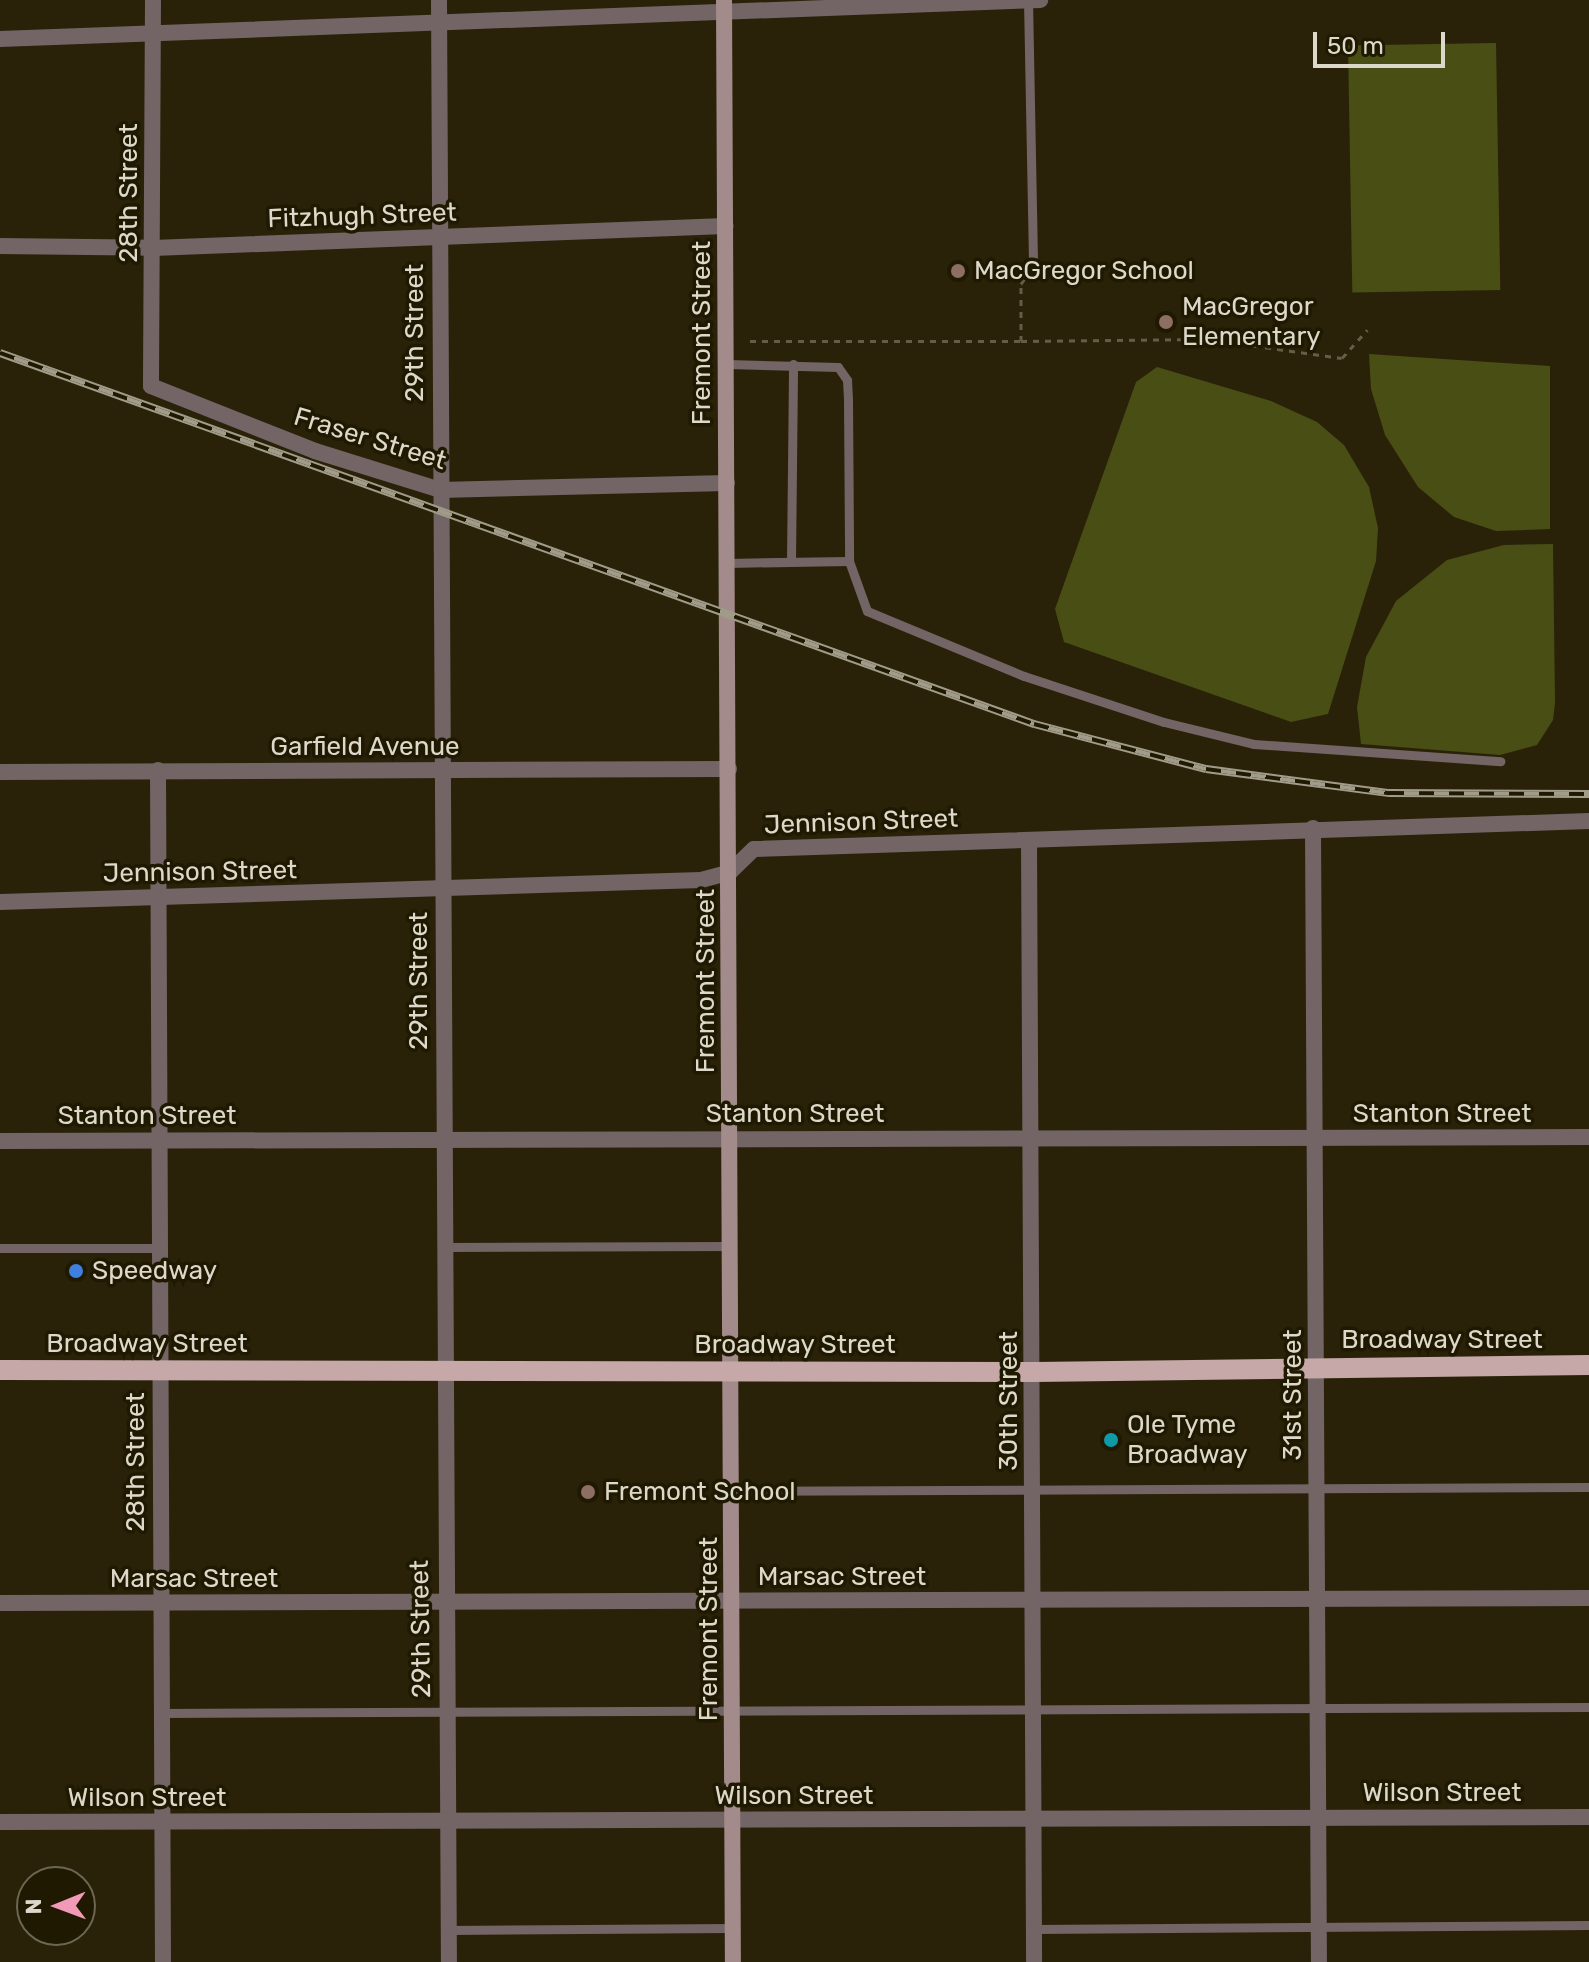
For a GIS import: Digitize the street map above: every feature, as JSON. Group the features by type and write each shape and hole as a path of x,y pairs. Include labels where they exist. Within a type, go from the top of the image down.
{"main road":[{"name":"Broadway Street","path":"0,1370 1034,1372 1589,1365"}],"street":[{"name":"28th Street","path":"151,386 153,0"},
{"name":"29th Street","path":"439,0 444,1602 449,1962"},
{"path":"0,39 439,22 724,7 1040,0"},
{"name":"Fremont Street","path":"724,7 733,1962"},
{"name":"Fitzhugh Street","path":"0,246 153,248 726,226"},
{"name":"Fraser Street","path":"151,386 315,451 440,490 727,483"},
{"name":"Garfield Avenue","path":"0,772 729,769"},
{"name":"28th Street","path":"158,770 156,1140 163,1962"},
{"name":"Jennison Street","path":"0,902 701,880 730,872 754,849 1589,821"},
{"name":"31st Street","path":"1313,828 1319,1962"},
{"name":"30th Street","path":"1029,840 1034,1372 1031,1601 1034,1962"},
{"name":"Stanton Street","path":"0,1141 1589,1137"},
{"name":"Marsac Street","path":"0,1603 1589,1598"},
{"name":"Wilson Street","path":"0,1822 1589,1817"}],"lane":[{"path":"1028,0 1033,265"},
{"path":"727,364 838,367 847,380 849,561 867,611 1024,676 1164,722 1254,744 1500,761"},
{"path":"791,562 793,364"},
{"path":"728,563 849,561"},
{"path":"444,1247 730,1246"},
{"path":"0,1248 158,1248"},
{"path":"732,1491 1589,1487"},
{"path":"160,1713 1589,1707"},
{"path":"1034,1929 1589,1925"},
{"path":"449,1930 732,1928"}],"path":[{"path":"1021,341 1021,284 1033,265"},
{"path":"750,341 1206,339 1342,358 1367,330"}],"green space":[{"path":"1496,43 1500,290 1352,293 1348,46"},
{"path":"1369,354 1550,366 1550,529 1496,531 1454,517 1418,487 1385,435 1371,389"},
{"path":"1157,367 1271,401 1317,422 1344,445 1369,487 1378,528 1376,561 1328,714 1291,722 1064,642 1055,609 1136,382"},
{"path":"1553,544 1555,703 1553,720 1537,745 1500,755 1361,744 1357,707 1366,657 1396,601 1447,560 1504,545"}],"railway":[{"path":"0,353 1034,724 1206,769 1389,793 1589,794"}],"place":[{"name":"MacGregor School","path":"958,271"},
{"name":"MacGregor Elementary","path":"1166,322"},
{"name":"Speedway","path":"76,1271"},
{"name":"Ole Tyme Broadway","path":"1111,1440"},
{"name":"Fremont School","path":"588,1492"}]}
